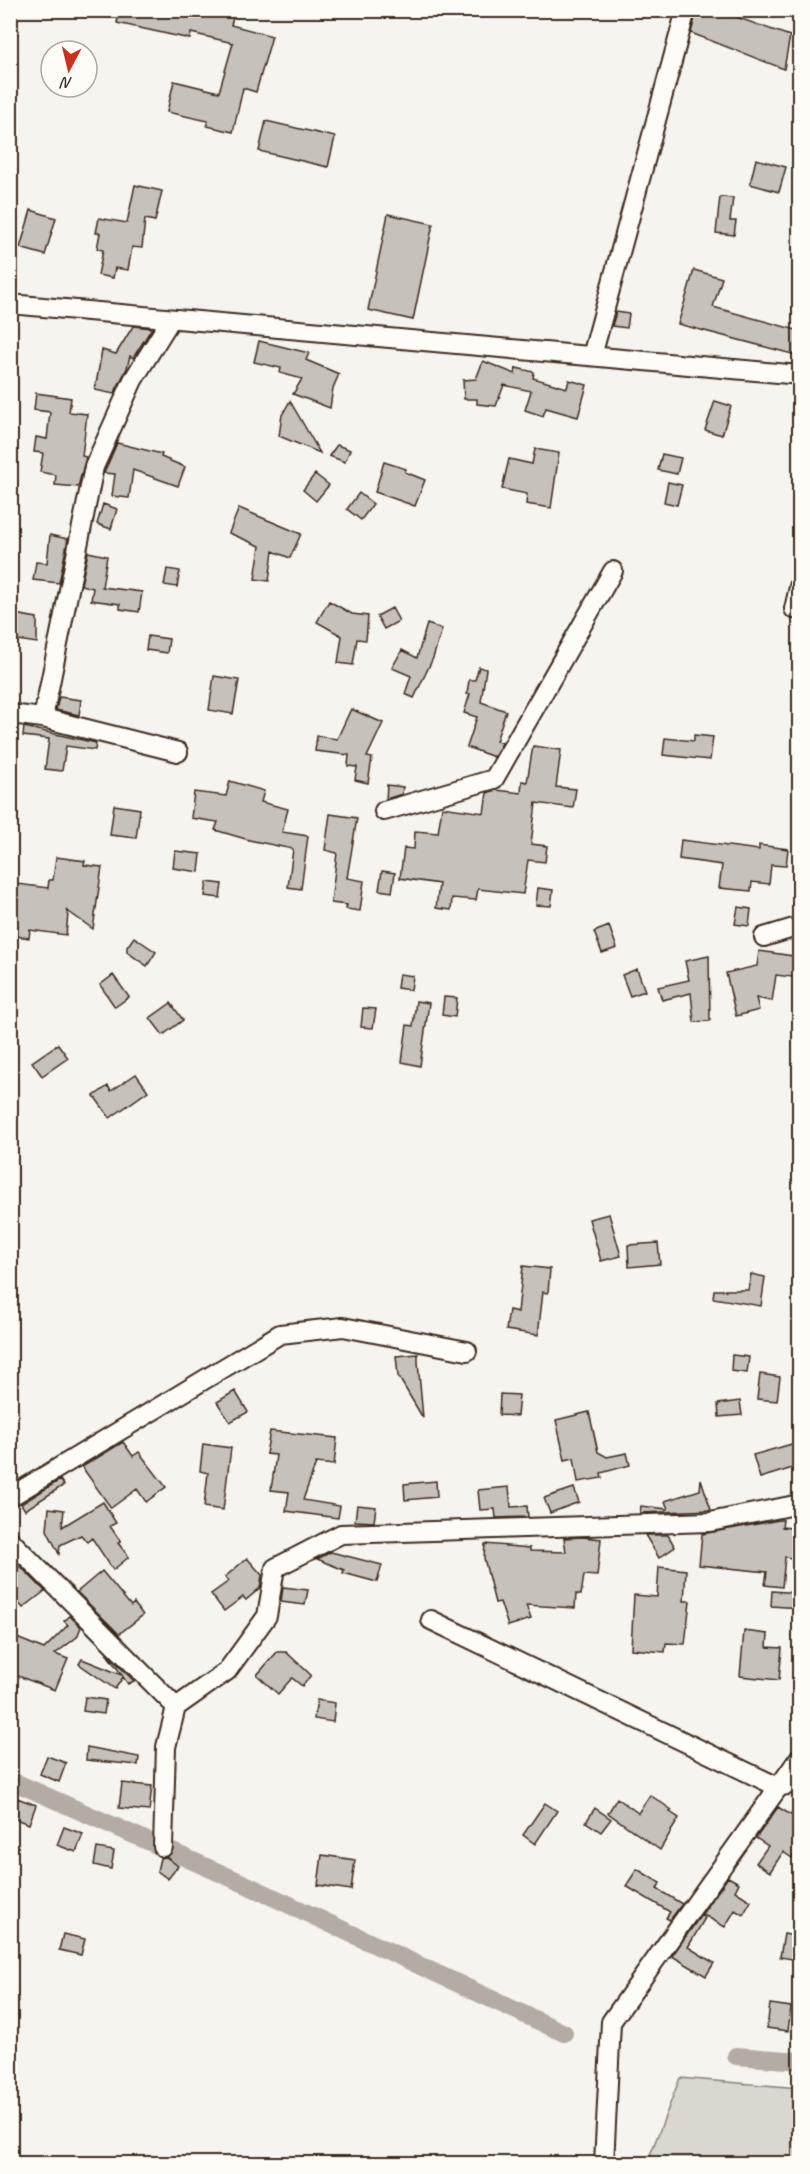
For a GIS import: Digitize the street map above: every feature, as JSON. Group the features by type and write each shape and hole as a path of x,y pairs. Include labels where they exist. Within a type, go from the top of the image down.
{"street":[{"path":"592,356 686,10"},
{"path":"10,304 800,375"},
{"path":"43,718 94,467 133,380 171,319"},
{"path":"384,811 494,779 613,571"},
{"path":"794,609 800,583"},
{"path":"10,714 43,718 178,752"},
{"path":"764,937 800,926"},
{"path":"10,1497 280,1334 343,1327 466,1351"},
{"path":"163,1847 166,1747 176,1707 227,1671 267,1616 275,1568 341,1534 710,1522 800,1504"},
{"path":"10,1540 176,1707"},
{"path":"431,1620 778,1787 800,1782"},
{"path":"604,2163 611,2022 800,1757"}],"shaded area":[{"path":"680,2078 799,2088 799,2163 647,2163"}],"building":[{"path":"120,10 235,10 231,25 272,36 256,92 243,88 233,132 207,126 208,121 167,112 174,81 219,92 233,43 191,33 190,39 117,23"},
{"path":"697,10 716,10 790,36 784,69 691,33"},
{"path":"266,121 335,137 328,167 259,151"},
{"path":"756,159 786,167 779,192 750,184"},
{"path":"135,185 162,191 155,221 145,219 142,248 132,247 128,270 115,268 113,278 98,275 103,250 97,249 100,233 96,233 99,218 127,223"},
{"path":"720,197 733,198 730,221 736,221 734,235 716,233"},
{"path":"31,210 56,218 45,255 20,248"},
{"path":"388,214 433,224 413,320 368,310"},
{"path":"694,270 722,278 713,307 800,331 800,356 678,324"},
{"path":"616,312 629,314 627,328 612,326"},
{"path":"133,326 152,328 133,358 130,356 127,368 114,394 95,390 102,350 116,354"},
{"path":"259,341 309,353 306,360 339,374 333,388 330,408 293,394 302,379 280,373 281,368 254,362"},
{"path":"483,361 515,374 516,368 534,372 533,378 567,388 569,380 587,385 578,417 546,408 543,416 525,410 531,391 504,385 496,406 477,404 477,399 464,399 463,380 476,379"},
{"path":"36,393 71,398 69,412 87,414 82,456 86,457 78,487 55,485 56,475 40,472 43,453 34,452 36,437 47,439 50,412 34,410"},
{"path":"290,401 320,453 279,436 282,415"},
{"path":"715,401 731,406 722,435 705,430"},
{"path":"117,443 162,454 161,457 185,467 178,486 133,470 129,498 112,496 115,474 104,473"},
{"path":"337,445 350,450 345,462 329,456"},
{"path":"535,449 559,453 551,508 526,504 527,494 502,489 509,459 532,464"},
{"path":"662,454 681,458 677,474 658,470"},
{"path":"384,462 406,469 405,472 425,480 415,506 375,492"},
{"path":"315,474 329,485 316,501 303,490"},
{"path":"668,482 682,485 677,505 664,502"},
{"path":"359,493 373,504 361,520 347,509"},
{"path":"103,504 117,509 111,529 97,524"},
{"path":"239,508 301,534 290,558 273,551 269,581 255,579 260,546 229,533"},
{"path":"50,535 68,539 59,583 33,580 36,562 47,563"},
{"path":"88,552 107,556 102,587 142,592 139,612 120,609 120,604 91,600 93,588 81,585"},
{"path":"167,569 180,571 177,587 164,585"},
{"path":"329,601 352,614 368,616 366,640 357,639 353,665 338,663 342,636 317,622"},
{"path":"392,608 399,621 384,629 377,616"},
{"path":"15,614 37,618 37,643 11,639"},
{"path":"427,624 442,629 433,658 414,698 405,694 411,676 392,668 402,650 417,658"},
{"path":"148,636 169,639 167,653 146,650"},
{"path":"479,667 486,669 481,702 506,711 496,741 502,743 494,757 467,747 477,717 464,713 470,694 467,694 469,680 475,680"},
{"path":"214,676 239,680 233,714 209,710"},
{"path":"59,697 81,700 79,715 56,710"},
{"path":"351,709 383,723 367,757 372,758 368,783 355,780 357,767 348,766 349,755 315,751 317,736 337,739"},
{"path":"24,727 96,743 95,750 66,746 62,771 45,769 49,739 23,736"},
{"path":"694,735 713,737 710,760 663,755 665,738 694,741"},
{"path":"533,746 561,750 556,787 576,789 573,808 536,803 531,844 547,846 545,862 528,860 523,894 478,889 476,900 452,898 451,910 436,908 439,884 400,878 404,848 414,849 415,831 438,833 442,807 484,813 487,793 496,790 521,793 522,781 527,782"},
{"path":"230,781 264,791 261,802 288,809 282,832 308,836 301,889 288,887 293,849 215,830 218,822 191,818 194,792 226,796"},
{"path":"387,785 403,787 402,794 386,799"},
{"path":"114,805 140,809 136,838 110,835"},
{"path":"330,814 357,818 347,878 364,881 360,911 346,909 347,905 331,903 337,853 325,850"},
{"path":"681,840 759,850 759,845 788,849 786,866 771,865 769,884 752,882 751,891 719,888 722,865 679,859"},
{"path":"175,851 201,854 199,872 173,868"},
{"path":"56,857 85,861 84,865 102,867 93,929 66,910 68,914 66,935 30,930 29,938 10,935 10,883 48,888 49,880 53,880"},
{"path":"382,871 395,873 392,892 379,890"},
{"path":"207,882 222,884 220,898 205,896"},
{"path":"538,888 553,890 551,906 536,905"},
{"path":"738,907 751,909 749,926 735,924"},
{"path":"609,926 617,948 602,953 594,932"},
{"path":"134,937 156,952 147,966 127,952 127,947"},
{"path":"759,951 800,957 800,978 776,975 772,1001 756,998 759,1010 736,1016 726,973 757,966"},
{"path":"709,956 710,1021 694,1022 691,993 662,1000 658,987 689,980 685,961"},
{"path":"637,969 645,991 630,996 622,975"},
{"path":"399,974 413,976 411,990 397,988"},
{"path":"113,975 129,997 115,1007 100,985"},
{"path":"444,997 457,998 455,1017 442,1015"},
{"path":"416,1001 429,1003 420,1066 402,1062 407,1025 413,1026"},
{"path":"171,1003 183,1020 163,1035 150,1018"},
{"path":"363,1008 376,1009 373,1028 361,1027"},
{"path":"58,1044 68,1058 42,1076 32,1062"},
{"path":"136,1074 148,1091 110,1118 94,1096 108,1086 111,1091"},
{"path":"609,1214 621,1256 601,1261 589,1219"},
{"path":"658,1243 660,1264 629,1267 628,1245"},
{"path":"523,1266 550,1269 548,1293 543,1292 538,1335 506,1330 509,1310 518,1312"},
{"path":"751,1274 765,1277 761,1306 713,1298 714,1290 748,1290"},
{"path":"418,1354 423,1418 398,1376 396,1356"},
{"path":"732,1355 749,1357 747,1373 731,1371"},
{"path":"760,1374 780,1377 777,1401 757,1399"},
{"path":"235,1391 248,1412 230,1422 217,1402"},
{"path":"500,1394 519,1395 517,1416 499,1415"},
{"path":"740,1401 742,1415 719,1417 718,1404"},
{"path":"589,1412 598,1452 607,1457 627,1453 630,1465 601,1473 602,1478 578,1482 574,1458 565,1460 556,1420"},
{"path":"270,1431 337,1438 334,1465 316,1463 303,1500 340,1506 338,1518 286,1511 289,1492 271,1490 276,1455 266,1454"},
{"path":"123,1442 133,1456 139,1452 166,1487 146,1502 137,1489 111,1508 82,1467"},
{"path":"203,1444 231,1448 223,1510 204,1507 208,1473 200,1471"},
{"path":"792,1444 799,1466 760,1478 753,1455"},
{"path":"701,1479 711,1510 640,1513 641,1506 668,1509 665,1501 700,1490"},
{"path":"60,1480 64,1485 25,1510 21,1504"},
{"path":"436,1481 437,1497 405,1500 404,1484"},
{"path":"509,1487 511,1507 527,1506 528,1517 496,1518 495,1509 480,1510 478,1490"},
{"path":"574,1488 579,1502 550,1513 544,1498"},
{"path":"103,1502 116,1523 110,1526 121,1542 118,1543 129,1557 113,1570 92,1538 87,1542 81,1535 60,1545 59,1554 47,1530 49,1508 64,1510 62,1527"},
{"path":"357,1505 376,1507 374,1522 355,1521"},
{"path":"783,1520 782,1527 800,1529 800,1559 785,1557 782,1587 765,1585 767,1572 699,1565 702,1534"},
{"path":"645,1535 668,1535 675,1547 659,1558"},
{"path":"564,1538 601,1539 597,1576 584,1575 581,1595 576,1594 575,1608 526,1605 531,1619 508,1626 500,1602 495,1603 484,1558 485,1544 530,1548 530,1551 566,1552"},
{"path":"331,1552 382,1565 377,1582 343,1573 344,1570 317,1559"},
{"path":"247,1558 262,1575 260,1588 246,1600 243,1597 224,1611 211,1594 229,1581 225,1577"},
{"path":"20,1566 45,1591 23,1608 10,1593 10,1573"},
{"path":"659,1567 686,1570 684,1601 690,1601 685,1644 666,1643 665,1652 631,1649 634,1595 657,1597"},
{"path":"102,1571 131,1606 134,1603 143,1615 119,1634 77,1592"},
{"path":"283,1587 308,1590 305,1605 281,1602"},
{"path":"772,1591 800,1593 800,1608 771,1606"},
{"path":"70,1616 81,1627 77,1637 55,1654 68,1659 55,1690 10,1673 10,1653 17,1638 44,1649 68,1625 64,1621"},
{"path":"744,1631 768,1634 767,1647 782,1648 779,1680 740,1676"},
{"path":"277,1652 286,1652 311,1675 302,1686 292,1678 278,1694 257,1675"},
{"path":"106,1653 134,1681 128,1684 123,1677 115,1689 79,1664 82,1659 122,1675"},
{"path":"85,1697 106,1700 104,1714 83,1711"},
{"path":"317,1700 335,1703 333,1722 314,1719"},
{"path":"87,1747 139,1757 138,1765 86,1760"},
{"path":"47,1756 66,1763 59,1782 40,1774"},
{"path":"122,1783 152,1786 149,1811 119,1808"},
{"path":"650,1795 672,1810 670,1812 679,1818 660,1850 608,1813 617,1798 638,1813"},
{"path":"17,1798 36,1805 29,1824 10,1817"},
{"path":"545,1803 557,1811 535,1844 523,1835"},
{"path":"800,1803 800,1846 792,1858 783,1852 770,1872 756,1863 768,1846 756,1838 778,1807 791,1815"},
{"path":"595,1808 611,1819 601,1832 586,1822"},
{"path":"64,1827 83,1834 76,1852 57,1845"},
{"path":"97,1848 114,1851 111,1869 94,1865"},
{"path":"322,1855 355,1860 351,1890 318,1885"},
{"path":"166,1857 178,1866 168,1879 157,1871 160,1858"},
{"path":"637,1869 660,1883 657,1889 682,1904 670,1920 666,1918 670,1912 626,1886"},
{"path":"728,1877 739,1883 735,1891 751,1901 743,1915 735,1910 725,1927 702,1914"},
{"path":"701,1915 705,1918 688,1947 714,1963 706,1976 672,1956"},
{"path":"63,1934 85,1939 81,1955 59,1950"},
{"path":"784,1934 800,1937 798,1960 780,1957"},
{"path":"770,2004 791,2007 788,2031 767,2028"}],"waterway":[{"path":"10,1780 247,1885 564,2033"},
{"path":"736,2056 800,2061"}]}
